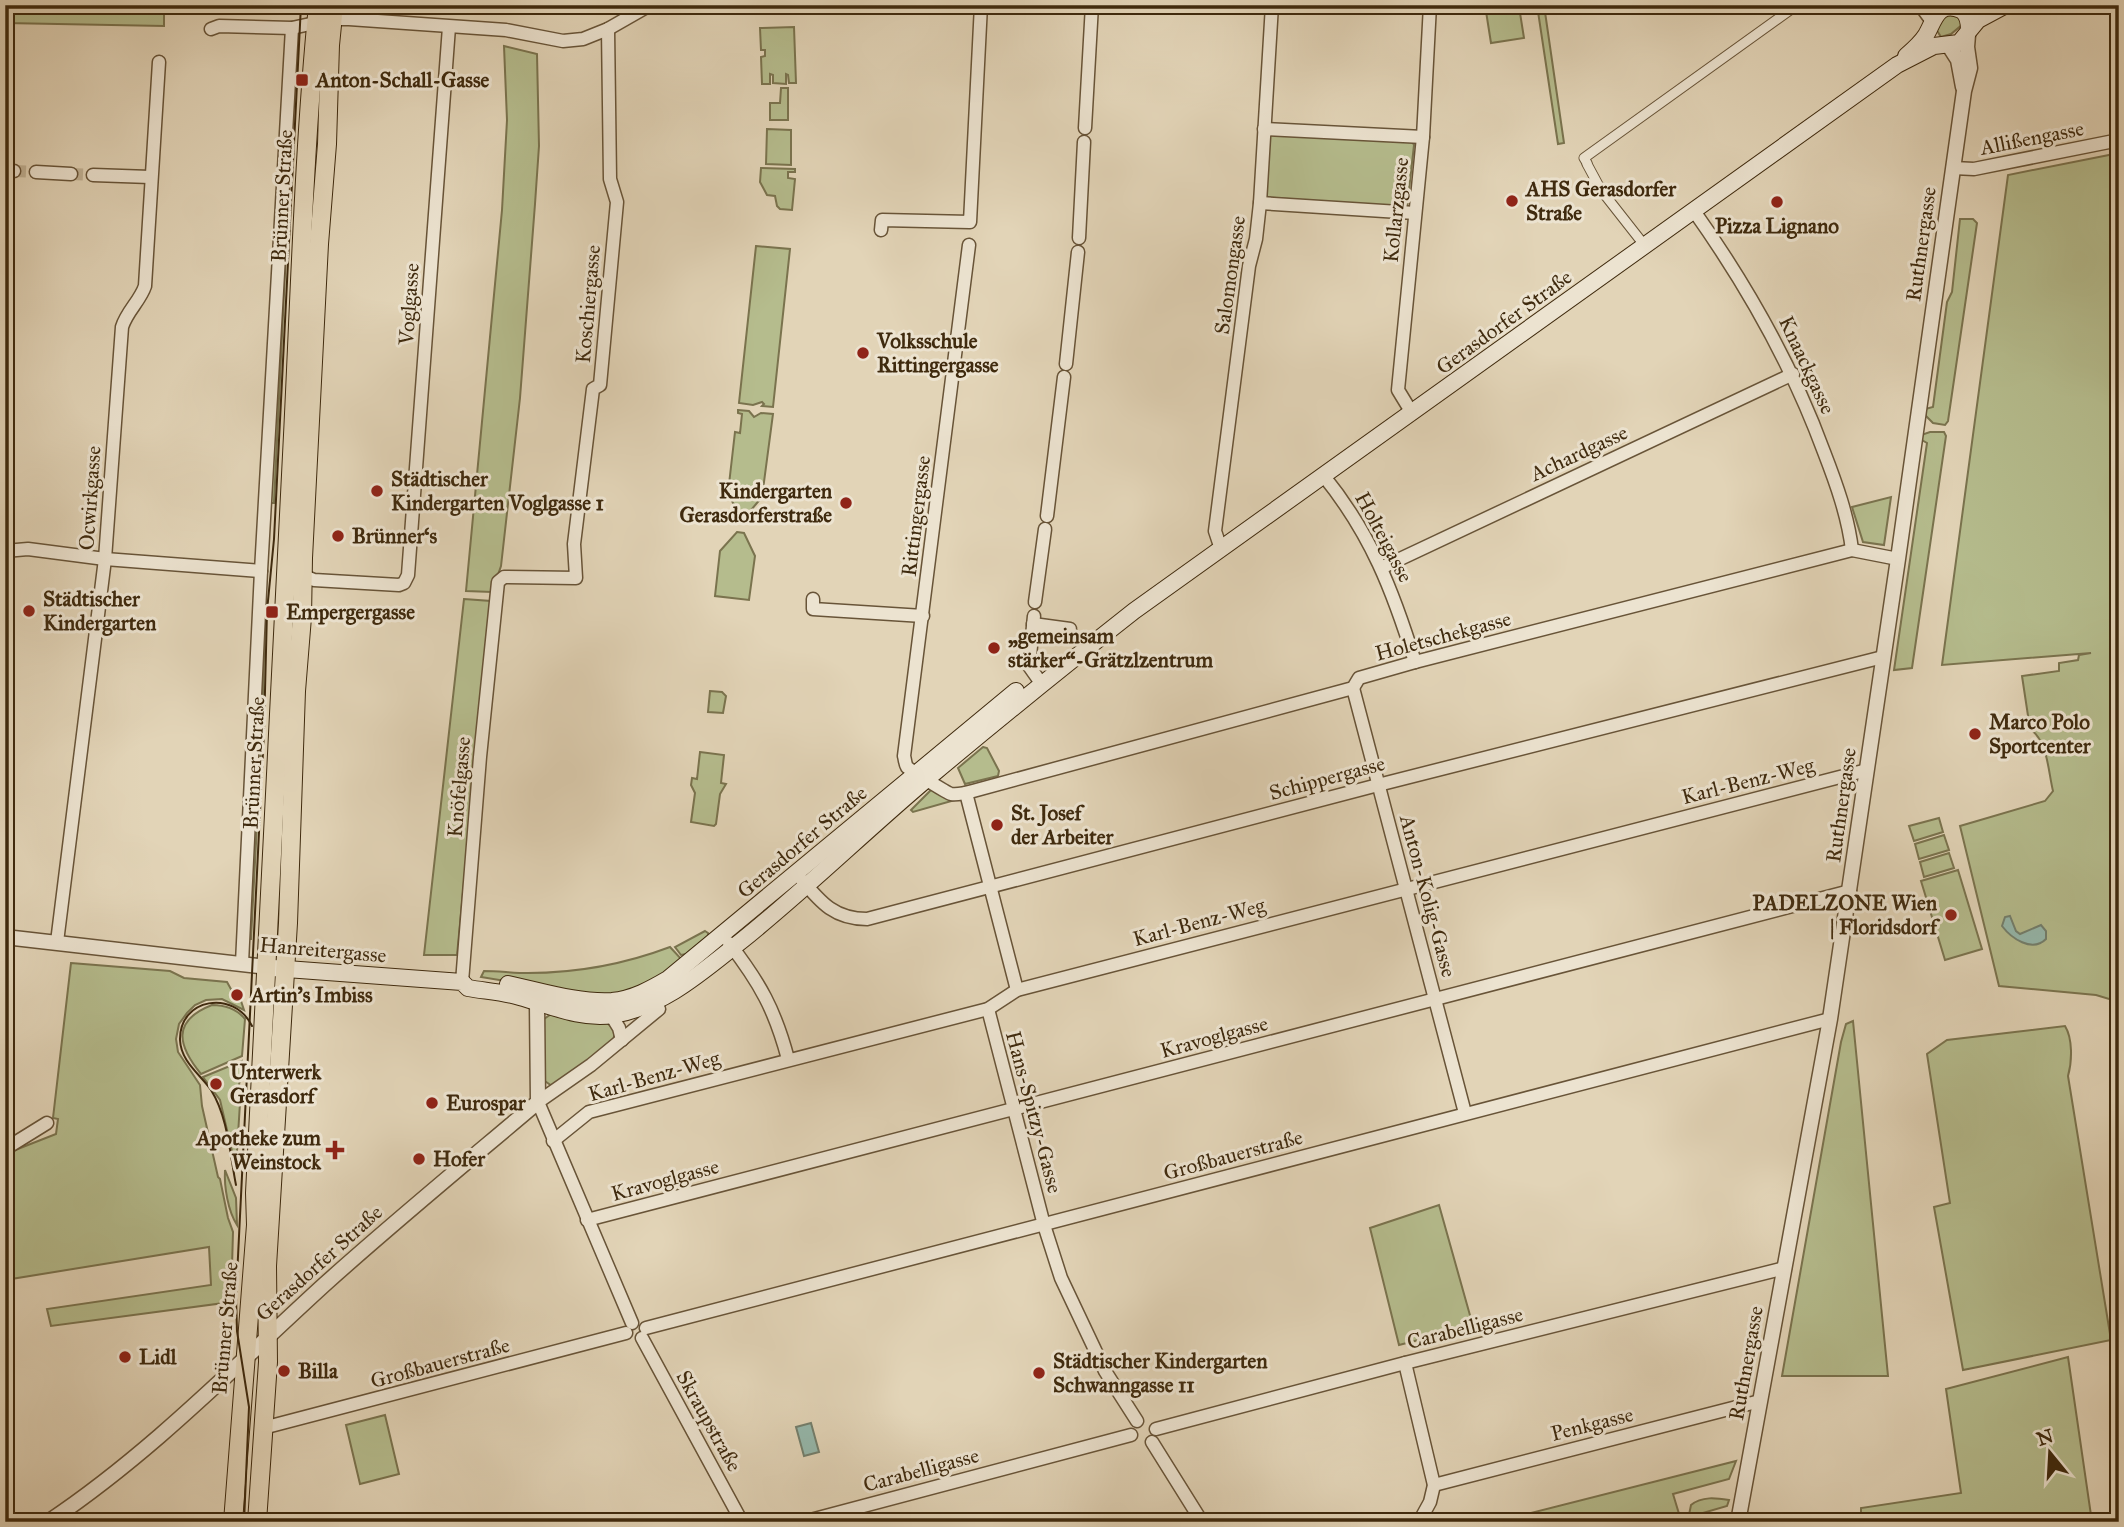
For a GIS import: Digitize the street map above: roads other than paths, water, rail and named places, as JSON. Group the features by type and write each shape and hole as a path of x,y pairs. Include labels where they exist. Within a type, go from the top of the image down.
{"main road":[{"path":"1969,32 1969,21 1965,13 1989,5"},
{"name":"Gerasdorfer Straße","path":"537,1004 579,1014 611,1008 645,1006 684,986 728,942 785,906 801,880 1039,680 1897,65 1934,46 1959,43 1979,20 2006,5"},
{"name":"Gerasdorfer Straße","path":"1897,65 1926,36 1934,15 1941,7 1952,7 1965,13"},
{"name":"Brünner Straße","path":"257,1522 268,1362 267,1266 288,548 325,13"},
{"name":"Brünner Straße","path":"233,1522 275,968 291,865 296,691 304,576 303,546 327,144 330,58 325,13"},
{"path":"1931,22 1934,36 1946,45"},
{"name":"Hanreitergasse","path":"275,968 462,982 468,988 521,997 537,1004"},
{"name":"Gerasdorfer Straße","path":"462,982 467,979 506,984 584,999 611,1008"}],"street":[{"path":"211,29 219,26 292,28 325,13 449,27 506,30 563,41 583,39 608,29 649,5"},
{"path":"881,230 882,220 970,222 981,5"},
{"path":"1085,128 1093,5"},
{"name":"Salomongasse","path":"1221,548 1215,531 1249,266 1256,239 1260,203 1272,5"},
{"name":"Kollarzgasse","path":"1412,413 1398,390 1423,137 1430,5"},
{"path":"1645,246 1601,190 1584,158 1797,5"},
{"path":"1920,5 1931,22"},
{"name":"Voglgasse","path":"304,576 314,580 399,584 404,583 408,575 449,27"},
{"name":"Brünner Straße","path":"243,963 261,571 292,28"},
{"name":"Koschiergasse","path":"496,596 498,582 504,577 576,578 576,531 593,389 600,385 617,202 611,179 608,29"},
{"name":"Ruthnergasse","path":"1738,1522 1830,1018 1850,891 1964,92 1970,68 1967,47 1969,32"},
{"name":"Ruthnergasse","path":"1946,45 1958,60 1964,92"},
{"name":"Ocwirkgasse","path":"58,942 105,559 122,327 145,286 159,62"},
{"path":"1264,129 1423,137"},
{"name":"Allißengasse","path":"1953,168 1974,169 2119,140"},
{"path":"1079,237 1084,142"},
{"path":"36,172 71,174"},
{"path":"93,175 150,177"},
{"path":"1260,203 1415,213"},
{"name":"Knaackgasse","path":"1694,211 1762,315 1793,374 1833,476 1852,550"},
{"name":"Rittingergasse","path":"922,776 906,765 904,756 969,245"},
{"path":"1035,602 1078,252"},
{"name":"Achardgasse","path":"1383,567 1793,374"},
{"name":"Holteigasse","path":"1323,475 1340,495 1383,567 1415,662"},
{"path":"288,548 293,562 304,576"},
{"path":"5,551 29,549 105,559 261,571"},
{"name":"Holetschekgasse","path":"966,793 1353,688 1359,678 1415,662 1852,550 1898,559"},
{"name":"Knöfelgasse","path":"462,982 496,596"},
{"path":"813,599 813,609 923,616"},
{"path":"1039,680 1029,666 1033,620 1070,629"},
{"name":"Schippergasse","path":"801,880 819,902 830,910 855,919 867,919 1378,785 1883,657"},
{"name":"Anton-Kolig-Gasse","path":"1353,688 1465,1113"},
{"name":"Karl-Benz-Weg","path":"553,1141 589,1112 988,1009 1017,990 1867,770"},
{"path":"922,776 944,792 966,793 1017,990"},
{"name":"Kravoglgasse","path":"587,1220 1850,891"},
{"name":"Hanreitergasse","path":"5,937 275,968"},
{"path":"728,942 769,1002 788,1059"},
{"path":"537,1004 538,1101 629,1328 640,1324 644,1333"},
{"path":"611,1008 622,1040"},
{"name":"Gerasdorfer Straße","path":"48,1522 89,1494 228,1377 335,1275 538,1101 622,1040 659,1009"},
{"name":"Hans-Spitzy-Gasse","path":"988,1009 1044,1225 1061,1278 1105,1371 1137,1421"},
{"name":"Großbauerstraße","path":"644,1333 1830,1018"},
{"path":"5,1149 47,1124"},
{"name":"Carabelligasse","path":"1156,1429 1784,1268"},
{"name":"Großbauerstraße","path":"263,1428 629,1328"},
{"name":"Skraupstraße","path":"644,1333 742,1522"},
{"path":"1405,1363 1434,1485 1430,1502 1419,1522"},
{"name":"Penkgasse","path":"1434,1485 1760,1401"},
{"path":"1137,1421 1152,1422 1157,1435 1152,1442 1139,1441 1131,1435 1131,1427 1137,1421"},
{"name":"Carabelligasse","path":"803,1522 1131,1435"},
{"path":"1152,1442 1202,1522"}],"water":[{"path":"2010,916 2020,934 2041,925 2046,931 2046,939 2034,945 2016,939 2002,926 2005,917"},
{"path":"811,1423 819,1452 804,1456 796,1427"}],"tunnel":[{"path":"14,171 36,172"},
{"path":"71,174 93,175"}],"tram line":[{"path":"244,1522 249,1407 237,1331 236,1297 264,731 267,611 274,539 301,5"},
{"path":"236,1185 228,1136 217,1101 187,1061 180,1040 182,1026 188,1015 209,1003 233,1007 244,1014 252,1026"}],"place":[{"name":"Anton-Schall-Gasse","path":"302,80"},
{"name":"AHS Gerasdorfer Straße","path":"1512,201"},
{"name":"Pizza Lignano","path":"1777,202"},
{"name":"Volksschule Rittingergasse","path":"863,353"},
{"name":"Städtischer Kindergarten Voglgasse 1","path":"377,491"},
{"name":"Kindergarten Gerasdorferstraße","path":"846,503"},
{"name":"Brünner‘s","path":"338,536"},
{"name":"Städtischer Kindergarten","path":"29,611"},
{"name":"Empergergasse","path":"272,612"},
{"name":"„gemeinsam stärker“-Grätzlzentrum","path":"994,648"},
{"name":"Marco Polo Sportcenter","path":"1975,734"},
{"name":"St. Josef der Arbeiter","path":"997,825"},
{"name":"PADELZONE Wien | Floridsdorf","path":"1951,915"},
{"name":"Artin's Imbiss","path":"237,995"},
{"name":"Unterwerk Gerasdorf","path":"216,1084"},
{"name":"Eurospar","path":"432,1103"},
{"name":"Apotheke zum Weinstock","path":"335,1150"},
{"name":"Hofer","path":"419,1159"},
{"name":"Lidl","path":"125,1357"},
{"name":"Billa","path":"284,1371"},
{"name":"Städtischer Kindergarten Schwanngasse 11","path":"1039,1373"}]}
